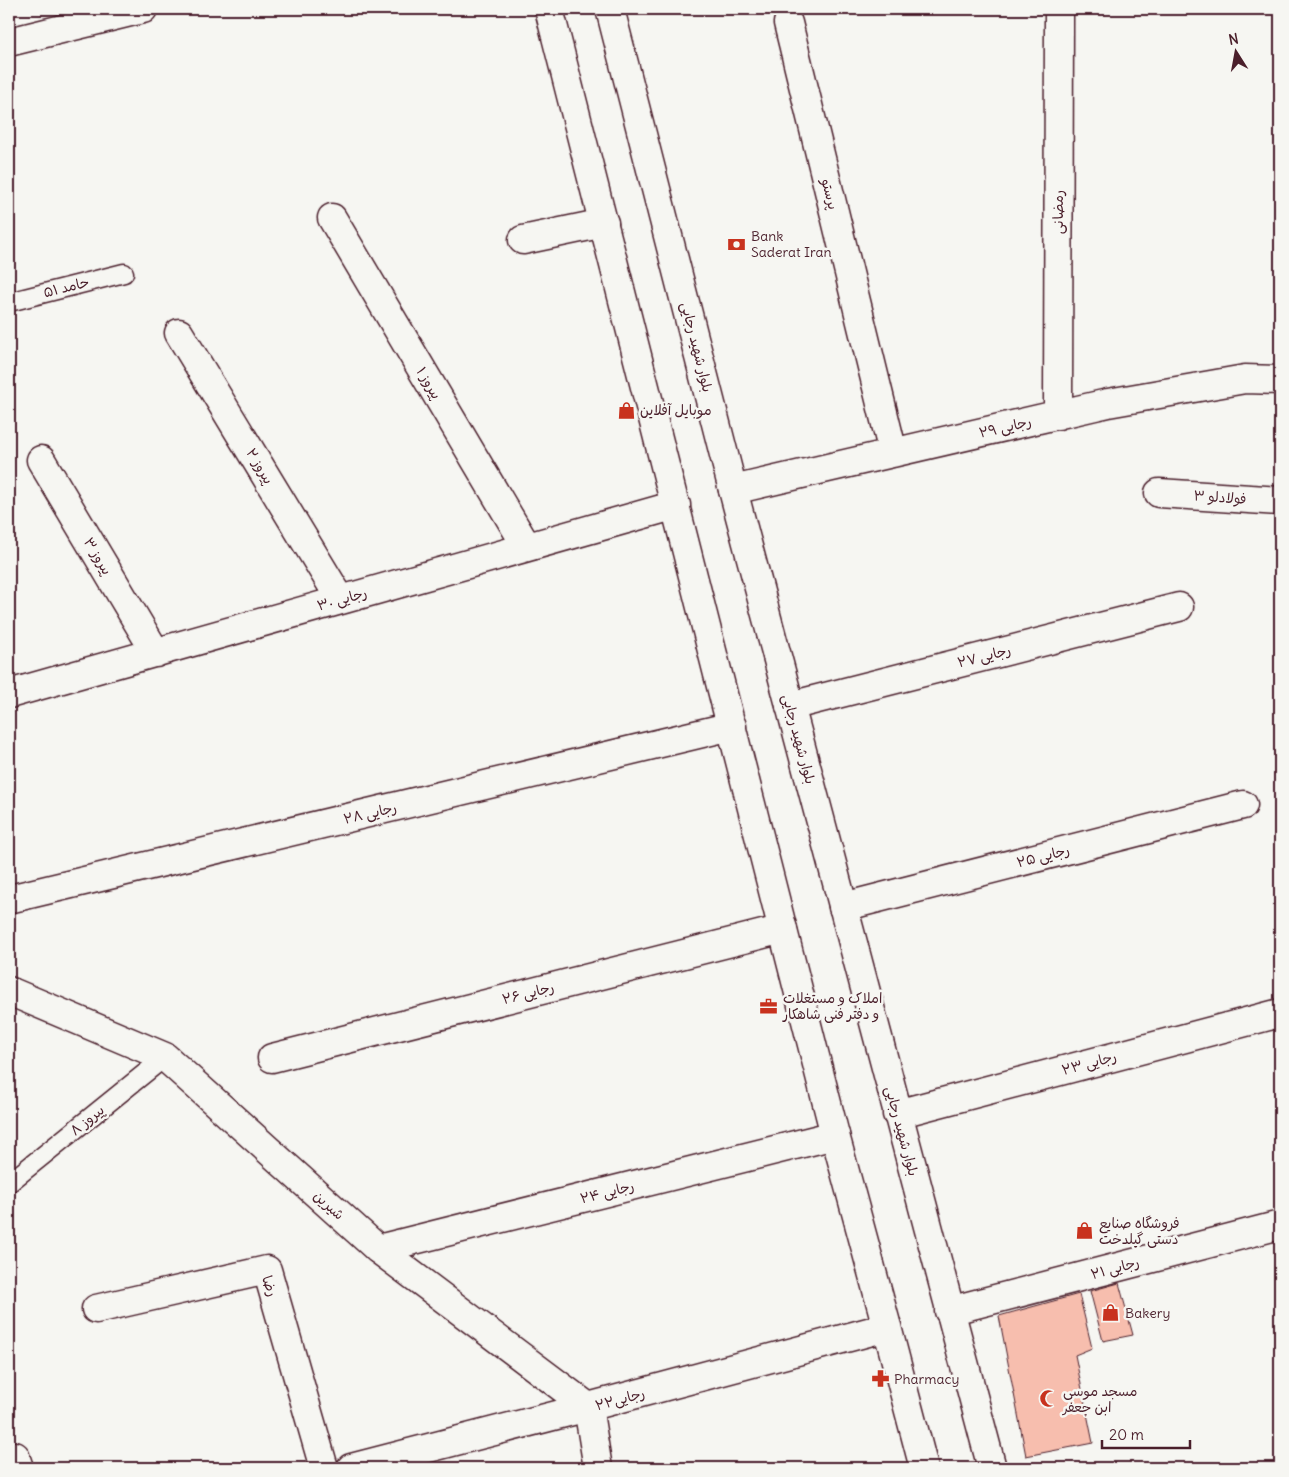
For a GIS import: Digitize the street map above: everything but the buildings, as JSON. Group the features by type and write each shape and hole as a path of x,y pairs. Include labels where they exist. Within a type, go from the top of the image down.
{"street":[{"path":"9,42 143,9"},
{"path":"549,9 835,1135 924,1468"},
{"name":"بلوار شهید رجایی","path":"610,9 733,490 992,1468"},
{"name":"رمضانی","path":"1058,415 1059,9"},
{"name":"پرستو","path":"788,23 893,453"},
{"name":"پیروز ۱","path":"332,218 527,547"},
{"path":"523,240 604,223"},
{"name":"پیروز ۲","path":"179,333 341,600"},
{"name":"رجایی ۲۹","path":"733,490 1108,403 1245,379 1280,380"},
{"name":"پیروز ۳","path":"41,460 156,652"},
{"name":"فولادلو ۳","path":"1160,493 1280,501"},
{"name":"رجایی ۳۰","path":"9,694 676,505"},
{"name":"رجایی ۲۷","path":"790,706 1179,607"},
{"name":"رجایی ۲۸","path":"9,899 732,726"},
{"name":"رجایی ۲۵","path":"843,907 1243,805"},
{"name":"رجایی ۲۶","path":"272,1058 783,929"},
{"name":"شیرین","path":"9,990 165,1057 378,1249 588,1407"},
{"name":"رجایی ۲۳","path":"897,1114 1280,1013"},
{"name":"رجایی ۲۴","path":"378,1249 835,1135"},
{"name":"رجایی ۲۱","path":"949,1311 1280,1225"},
{"name":"رضا","path":"96,1309 267,1270 324,1468"},
{"name":"۲۲رجایی","path":"351,1468 887,1327"},
{"path":"588,1407 598,1468"}],"lane":[{"name":"حامد ۵۱","path":"9,302 124,273"},
{"name":"پیروز ۸","path":"9,1183 165,1057"}],"place":[{"name":"Bank Saderat Iran","path":"737,244"},
{"name":"موبایل آفلاین","path":"626,410"},
{"name":"املاک و مستغلات و دفتر فنی شاهکار","path":"769,1006"},
{"name":"فروشگاه صنایع دستی گیلدخت","path":"1085,1231"},
{"name":"Bakery","path":"1111,1313"},
{"name":"Pharmacy","path":"880,1379"},
{"name":"مسجد موسی ابن جعفر","path":"1049,1399"}]}
